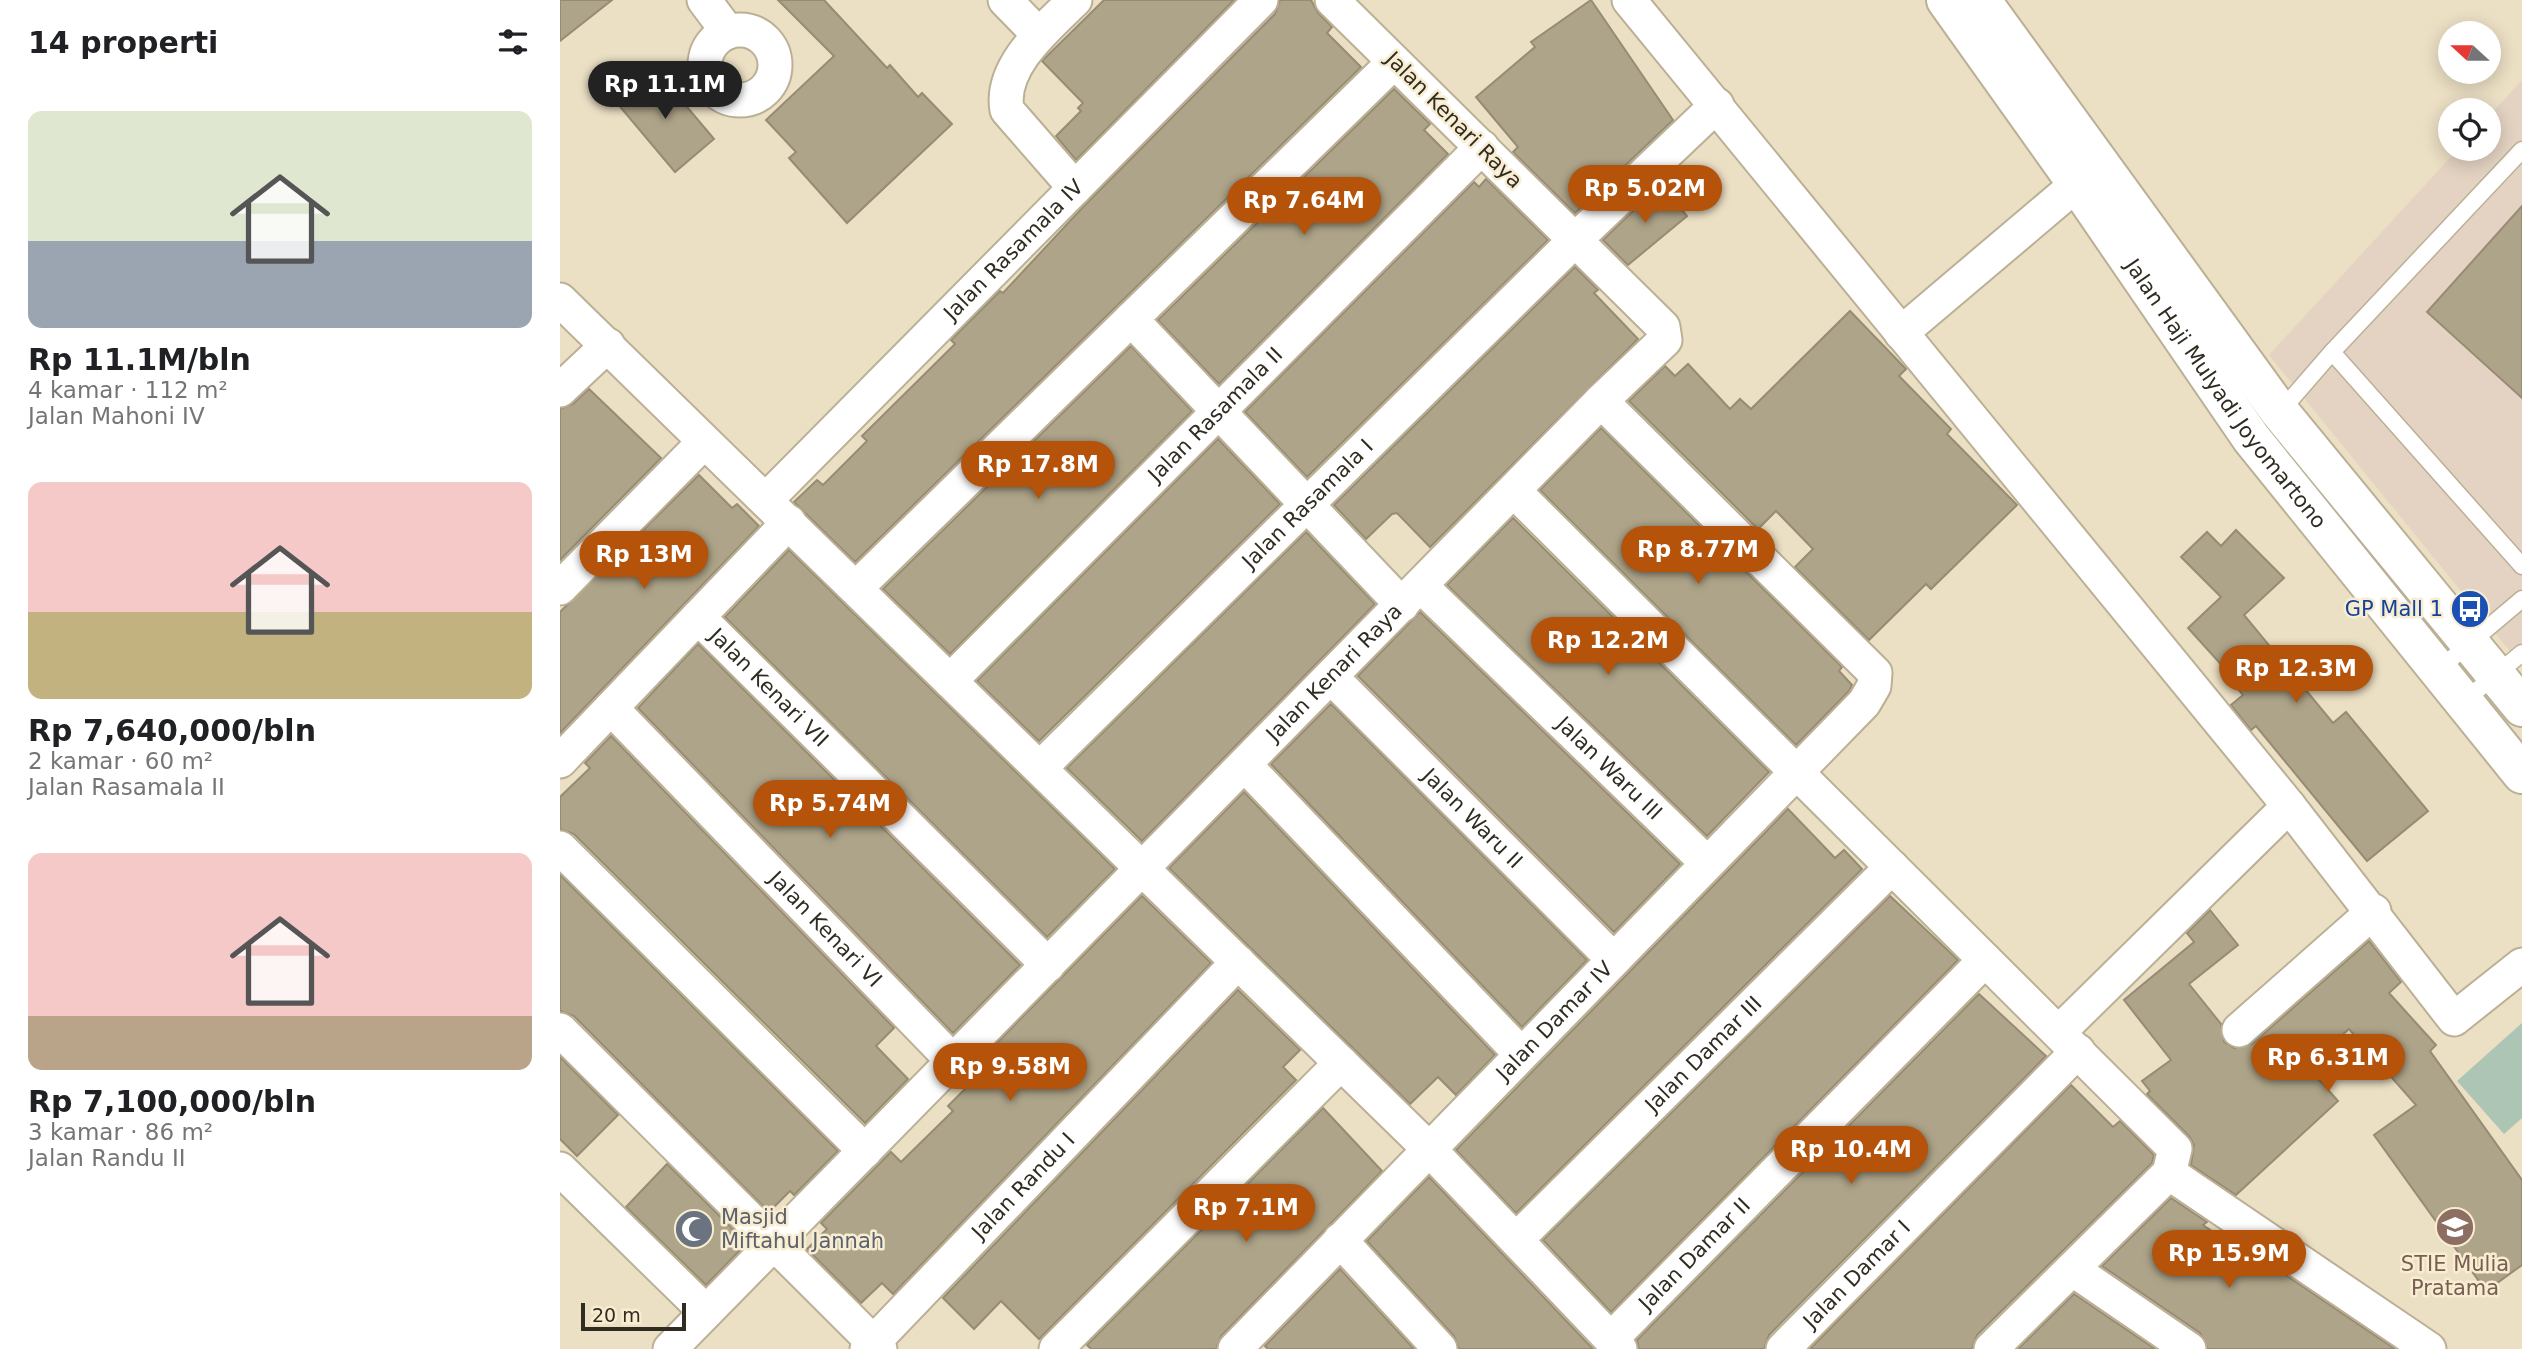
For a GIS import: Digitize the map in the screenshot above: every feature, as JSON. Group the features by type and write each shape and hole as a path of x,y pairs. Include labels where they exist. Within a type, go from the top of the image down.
{"main road":[{"name":"Jalan Haji Mulyadi Joyomartono","path":"1946,0 2077,184 2265,425 2471,643 2509,664 2522,706"},
{"name":"Jalan Haji Mulyadi Joyomartono","path":"1980,0 2265,425 2438,670 2522,774"}],"street":[{"path":"704,0 728,32"},
{"path":"1005,0 1039,34"},
{"path":"1075,0 1039,34 1005,85 1007,110 1075,188"},
{"name":"Jalan Rasamala IV","path":"560,761 698,617 777,511 1075,188 1261,0"},
{"name":"Jalan Kenari Raya","path":"670,1349 1601,401 1664,341 1666,332 1332,0"},
{"path":"1629,0 2289,806 2374,911 2455,1018 2522,965"},
{"path":"856,588 1394,61"},
{"name":"Jalan Rasamala I","path":"1040,768 1575,240 1717,105"},
{"name":"Jalan Rasamala II","path":"950,681 1482,148"},
{"path":"1901,332 2077,184"},
{"path":"560,300 1429,1149 1616,1344"},
{"name":"Jalan Waru III","path":"1131,319 1217,412 1308,503 1707,863"},
{"path":"560,390 608,345"},
{"name":"Jalan Damar IV","path":"1244,1346 1340,1240 1864,703 1872,690 1875,673 1601,401"},
{"path":"560,588 704,442"},
{"path":"1514,491 2173,1146 2175,1156 2169,1173 1991,1349"},
{"name":"Jalan Kenari VII","path":"698,617 1048,965"},
{"name":"Jalan Waru II","path":"1331,677 1613,959"},
{"name":"Jalan Kenari VI","path":"611,708 953,1061"},
{"path":"1245,765 1521,1054"},
{"name":"Jalan Damar I","path":"1783,1349 2289,806"},
{"path":"560,848 865,1150"},
{"name":"Jalan Damar III","path":"1516,1240 1892,867"},
{"path":"2239,1030 2374,911"},
{"name":"Jalan Damar II","path":"1616,1344 1985,960"},
{"name":"Jalan Randu I","path":"873,1347 1238,962"},
{"path":"560,1030 774,1243 873,1347"},
{"path":"1056,1349 1341,1063"},
{"path":"560,1169 706,1312"},
{"path":"2169,1173 2429,1349"},
{"path":"1340,1240 1440,1349"},
{"path":"2072,1269 2189,1349"}],"lane":[{"path":"2265,425 2522,150"},
{"path":"2332,352 2522,566"},
{"path":"2438,670 2522,598"},
{"path":"2464,701 2509,664"}],"shaded area":[{"path":"2522,80 2522,666 2269,355 2447,161 2501,161 2501,103"}],"green space":[{"path":"2522,1023 2522,1118 2504,1134 2457,1081"}],"building":[{"path":"560,0 612,0 560,41"},
{"path":"778,0 824,0 887,68 890,65 918,97 922,93 952,124 847,223 789,158 796,152 766,120 834,56"},
{"path":"1104,0 1234,0 1076,160 1056,136 1081,111 1078,108 1083,103 1042,61"},
{"path":"1280,0 1311,0 1318,13 1332,27 1327,33 1361,67 855,562 794,502 817,480 823,485 867,441 862,436 955,344 951,340 1000,291 1003,293 1084,206 1275,14"},
{"path":"1591,0 1673,120 1575,213 1513,152 1518,147 1476,97 1535,47 1531,42"},
{"path":"655,69 714,139 675,172 617,103"},
{"path":"1394,89 1430,124 1424,130 1448,154 1219,384 1158,320"},
{"path":"1486,179 1548,240 1307,477 1245,412 1474,182 1479,187"},
{"path":"1661,184 1687,216 1628,265 1603,240"},
{"path":"2522,206 2522,398 2427,312"},
{"path":"1575,267 1598,290 1594,293 1638,339 1430,547 1397,513 1392,514 1366,539 1334,505"},
{"path":"1850,311 1906,369 1899,376 1951,429 1947,434 2017,505 1931,589 1926,584 1869,640 1795,567 1813,549 1776,511 1758,529 1629,401 1665,366 1675,376 1688,364 1730,409 1740,399 1751,409"},
{"path":"1131,346 1192,411 950,654 883,589"},
{"path":"589,389 661,458 560,560 560,409 573,404"},
{"path":"1601,428 1842,667 1839,671 1852,685 1849,691 1796,745 1540,490"},
{"path":"1218,439 1280,504 1039,741 977,681"},
{"path":"699,475 732,508 737,504 759,526 560,733 560,612"},
{"path":"1513,518 1769,772 1707,836 1447,585"},
{"path":"2236,530 2284,578 2244,615 2333,723 2346,712 2428,811 2367,861 2256,726 2251,730 2231,705 2243,695 2234,684 2237,682 2188,628 2221,597 2181,557 2207,532 2221,546"},
{"path":"1306,532 1375,604 1142,841 1067,768"},
{"path":"789,550 1115,869 1047,937 725,617"},
{"path":"1420,612 1680,864 1614,932 1358,676"},
{"path":"698,644 1020,965 953,1033 638,708"},
{"path":"1331,704 1587,960 1522,1027 1271,764"},
{"path":"611,736 894,1028 876,1046 908,1079 865,1123 574,834 560,829 560,797 590,768 585,763"},
{"path":"1244,792 1495,1055 1456,1095 1438,1077 1410,1104 1169,868"},
{"path":"1788,809 1835,858 1844,850 1862,869 1516,1213 1456,1150"},
{"path":"560,875 838,1151 794,1195 790,1191 769,1212 574,1016 560,1011"},
{"path":"1142,896 1211,963 893,1294 882,1283 861,1303 807,1249 827,1229 821,1223 891,1152 901,1162 953,1111 948,1106 984,1070 977,1063"},
{"path":"1890,896 1958,960 1611,1312 1543,1240"},
{"path":"2210,910 2238,945 2189,984 2221,1024 2224,1042 2234,1048 2252,1044 2369,941 2401,982 2389,993 2436,1045 2430,1051 2522,1180 2522,1265 2486,1291 2374,1135 2416,1105 2349,1029 2307,1066 2338,1101 2236,1195 2191,1165 2194,1145 2189,1136 2147,1094 2150,1091 2142,1081 2171,1060 2124,1000 2194,942 2187,933"},
{"path":"1238,990 1300,1050 1283,1067 1296,1080 1039,1339 1001,1301 974,1329 943,1298"},
{"path":"1979,994 2046,1056 1769,1335 1764,1349 1639,1349 1637,1340"},
{"path":"560,1057 618,1115 577,1156 560,1139"},
{"path":"2071,1085 2113,1127 2120,1121 2154,1155 2152,1163 1977,1335 1972,1349 1810,1349"},
{"path":"1323,1108 1382,1171 1221,1336 1216,1349 1091,1349 1087,1345"},
{"path":"667,1164 747,1243 706,1285 626,1207"},
{"path":"1429,1177 1593,1349 1459,1349 1454,1336 1367,1241"},
{"path":"2171,1198 2207,1222 2203,1225 2253,1259 2256,1255 2395,1349 2208,1349 2200,1333 2102,1266"},
{"path":"1340,1269 1414,1349 1268,1349 1265,1346"},
{"path":"2074,1294 2155,1349 2018,1349"}],"place":[{"name":"GP Mall 1","path":"2470,609"},
{"name":"STIE Mulia Pratama","path":"2455,1227"},
{"name":"Masjid Miftahul Jannah","path":"694,1229"}]}
